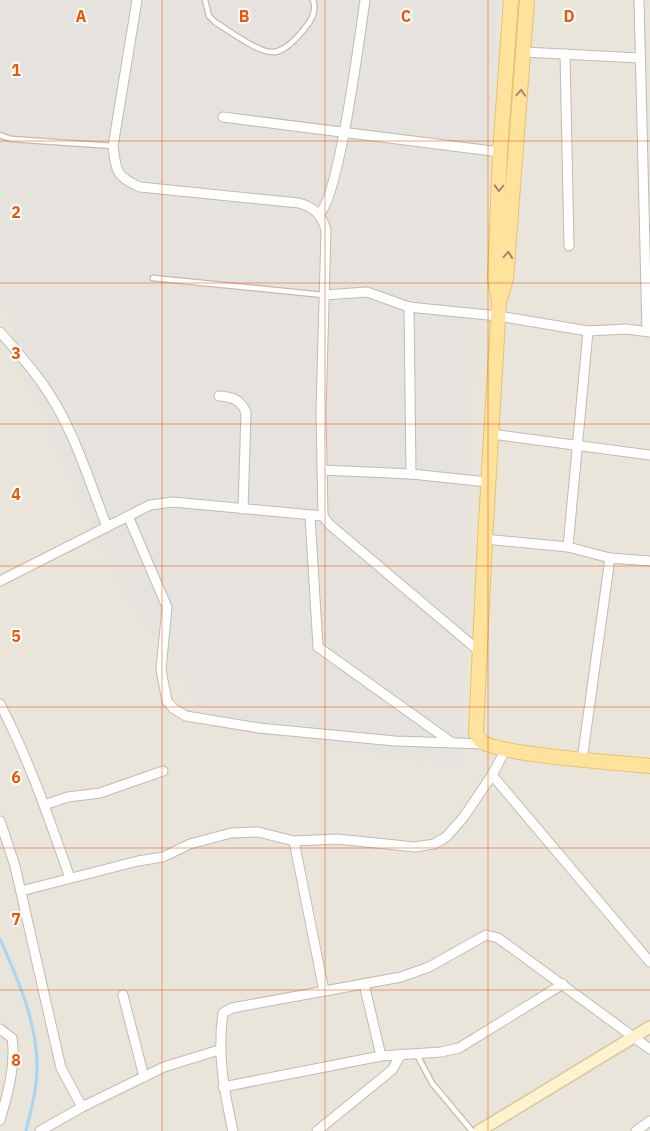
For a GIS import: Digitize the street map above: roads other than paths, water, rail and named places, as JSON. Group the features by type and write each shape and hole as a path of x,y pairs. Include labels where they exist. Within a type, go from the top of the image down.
{"main road":[{"path":"511,0 500,152 495,279 499,309 490,434 479,651 481,739 506,749 582,760 650,766"},
{"path":"499,309 506,286 527,0"},
{"path":"479,1131 650,1027"}],"street":[{"path":"137,0 113,146 116,168 123,180 140,187 300,204 308,206 319,214 326,230 321,412 323,516 329,524 479,651"},
{"path":"319,214 328,201 344,132 365,0"},
{"path":"324,295 367,292 409,307 499,309 588,330 609,329 648,332 646,169 639,0"},
{"path":"524,52 640,58"},
{"path":"565,54 569,246"},
{"path":"223,117 500,152"},
{"path":"409,307 410,474"},
{"path":"568,547 588,330"},
{"path":"0,332 42,383 63,418 76,443 107,527"},
{"path":"219,396 237,399 246,412 243,509"},
{"path":"490,434 650,455"},
{"path":"322,470 410,474 488,482"},
{"path":"0,581 150,505 173,502 323,516"},
{"path":"128,516 166,607 161,670 167,700 174,709 186,716 259,728 395,741 451,742 481,739"},
{"path":"310,516 318,647 451,742"},
{"path":"485,539 568,547 610,558 650,561"},
{"path":"582,760 610,558"},
{"path":"0,704 17,736 70,878"},
{"path":"21,891 163,857 190,844 231,833 258,832 294,842 337,839 416,847 434,844 446,837 463,818 492,775 506,749"},
{"path":"44,805 68,797 100,793 163,771"},
{"path":"492,775 650,962"},
{"path":"0,821 21,891 62,1068 82,1107"},
{"path":"294,842 324,992"},
{"path":"233,1131 223,1087 219,1050 223,1013 232,1008 401,977 429,967 482,937 490,935 498,938 563,984 650,1049"},
{"path":"364,984 382,1056"},
{"path":"223,1087 382,1056 415,1052 441,1052 459,1048 563,984"},
{"path":"123,995 144,1076"},
{"path":"0,1029 12,1038 14,1051 10,1081 0,1120"},
{"path":"40,1131 82,1107 144,1076 164,1067 219,1050"},
{"path":"317,1131 392,1070 401,1054"},
{"path":"636,1131 650,1121"}],"lane":[{"path":"204,0 209,16 215,22 265,51 276,52 286,46 304,29 314,15 313,0"},
{"path":"0,135 11,139 113,146"},
{"path":"153,278 324,295"},
{"path":"415,1052 432,1083 472,1131"}],"waterway":[{"path":"0,939 24,999 36,1047 37,1063 34,1097 26,1131"}]}
